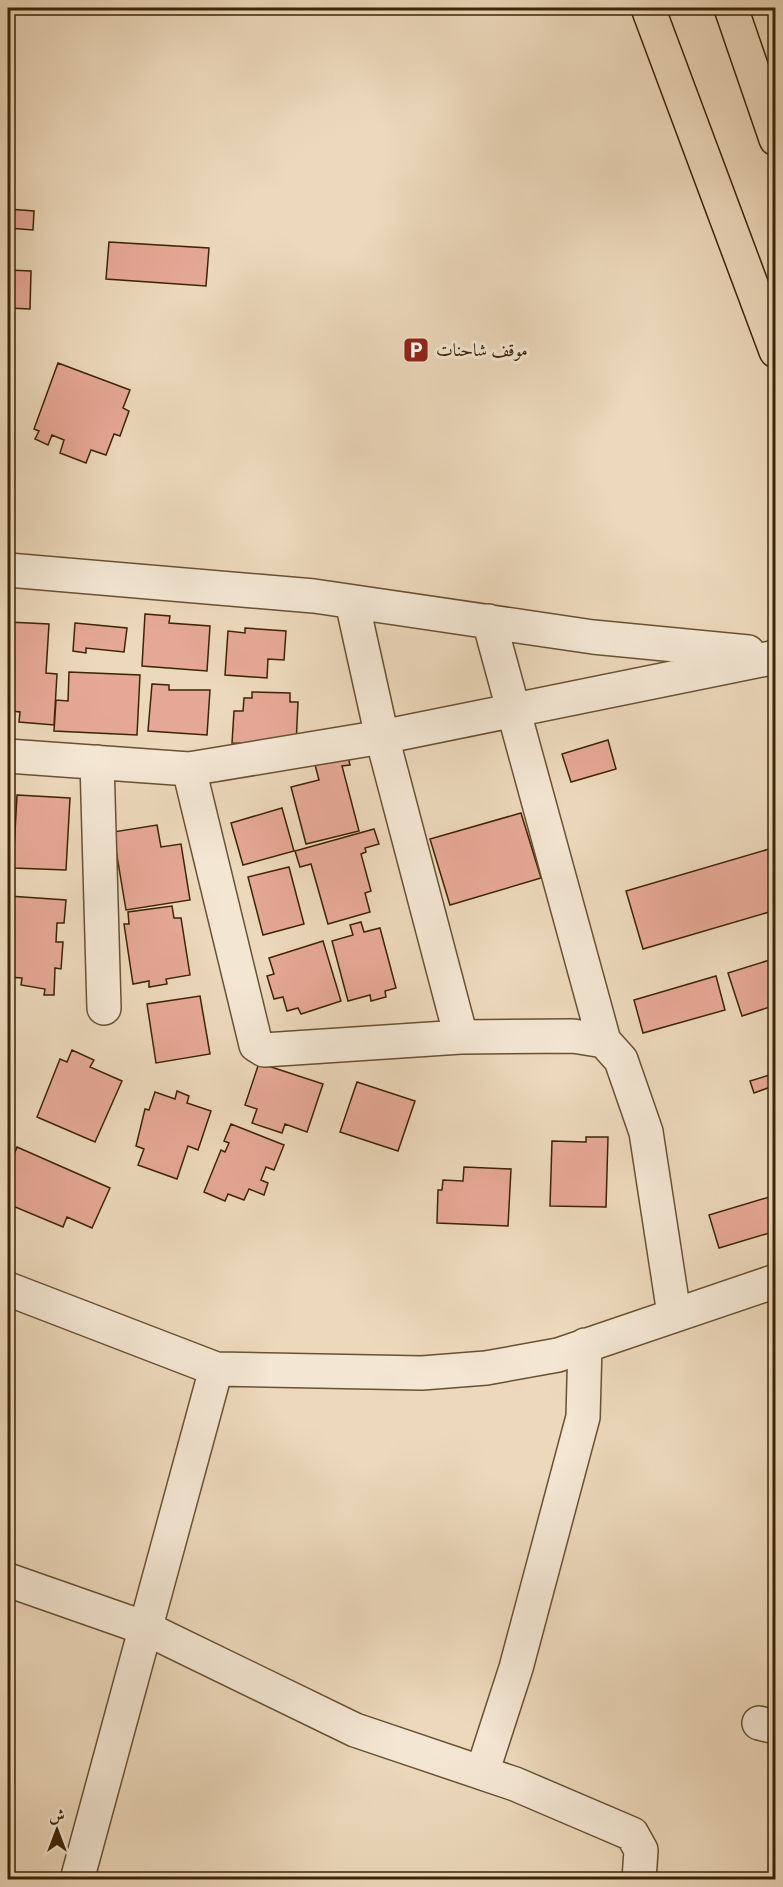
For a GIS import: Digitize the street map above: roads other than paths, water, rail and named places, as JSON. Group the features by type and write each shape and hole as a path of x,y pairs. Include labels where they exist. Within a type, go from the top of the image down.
{"highway":[{"path":"648,8 776,351"},
{"path":"731,8 776,139"}],"street":[{"path":"8,570 352,602 592,637 776,656"},
{"path":"352,602 381,737 462,1037"},
{"path":"489,621 604,1041 621,1059 646,1132 674,1314"},
{"path":"8,756 189,769 381,737 776,656"},
{"path":"98,762 104,1008"},
{"path":"189,769 256,1045 264,1050 462,1037 573,1036 604,1041"},
{"path":"8,1289 216,1369 422,1373 486,1368 558,1354 776,1281"},
{"path":"482,1773 516,1668 583,1417 585,1345"},
{"path":"77,1880 216,1369"},
{"path":"8,1580 145,1628 355,1730 515,1784 632,1834 640,1850 639,1880"}],"place":[{"name":"موقف شاحنات","path":"416,350"}]}
